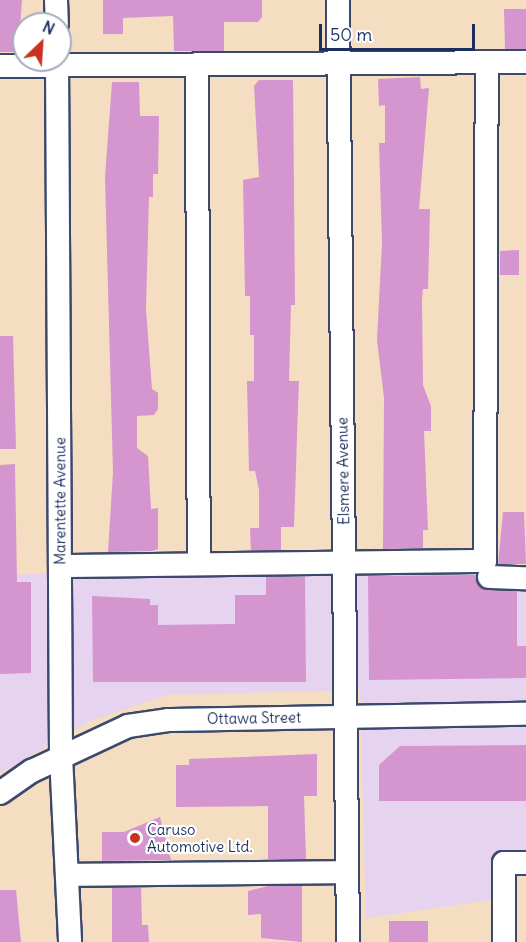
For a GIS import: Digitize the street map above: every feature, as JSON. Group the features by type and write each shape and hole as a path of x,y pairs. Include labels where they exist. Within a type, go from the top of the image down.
{"street":[{"name":"Elsmere Avenue","path":"338,0 348,942"},
{"path":"72,63 526,62"},
{"path":"60,566 344,560 485,561 487,63"},
{"path":"197,64 199,562"},
{"name":"Marentette Avenue","path":"57,72 62,756 70,942"},
{"path":"489,577 526,578"},
{"name":"Ottawa Street","path":"0,793 62,756 128,726 168,720 526,714"},
{"path":"504,942 504,863 526,862"},
{"path":"68,875 347,872"}],"shaded area":[{"path":"44,573 76,579 526,573 526,863 504,863 504,898 366,918 360,690 167,695 90,721 0,773 0,576"}],"building":[{"path":"0,0 22,0 21,12 12,12 12,52 0,52"},
{"path":"103,0 262,0 262,17 258,22 224,22 224,51 174,51 173,16 123,18 123,34 103,34"},
{"path":"504,9 526,9 526,49 505,49"},
{"path":"420,77 421,89 429,88 419,209 430,209 428,289 423,289 422,300 423,385 431,406 431,431 424,431 428,530 423,530 423,548 383,549 384,398 377,340 382,243 379,143 385,143 385,105 379,106 378,79"},
{"path":"259,80 293,80 295,305 291,305 289,381 299,381 294,527 281,527 281,550 251,550 250,528 259,528 259,490 255,471 249,471 247,381 254,381 254,335 250,335 250,296 245,296 243,180 259,177 254,86"},
{"path":"112,82 139,82 140,116 159,116 158,174 153,174 153,197 149,197 146,309 152,389 158,393 158,409 154,415 137,416 137,448 148,456 151,509 158,508 158,549 152,551 108,552 113,472 105,177"},
{"path":"519,250 519,275 500,275 500,251"},
{"path":"0,336 13,336 16,449 0,449"},
{"path":"15,464 17,582 31,582 31,673 0,674 0,465"},
{"path":"503,512 524,512 526,564 498,564"},
{"path":"476,575 482,589 517,591 517,646 526,646 526,678 369,680 368,576"},
{"path":"266,577 305,577 306,682 93,682 92,596 150,599 150,605 158,605 158,625 235,624 235,595 266,595"},
{"path":"526,745 526,801 379,801 379,765 400,746"},
{"path":"317,754 317,796 304,796 306,859 268,859 268,806 176,807 176,765 189,765 189,759"},
{"name":"Caruso Automotive Ltd.","path":"160,817 171,860 102,861 102,832 124,832"},
{"path":"268,886 302,886 302,942 261,938 261,914 248,915 248,891"},
{"path":"112,888 141,888 142,925 148,925 149,942 112,942"},
{"path":"0,890 16,890 21,942 0,942"},
{"path":"389,921 428,921 428,942 389,942"}],"place":[{"name":"Caruso Automotive Ltd.","path":"135,838"}]}
